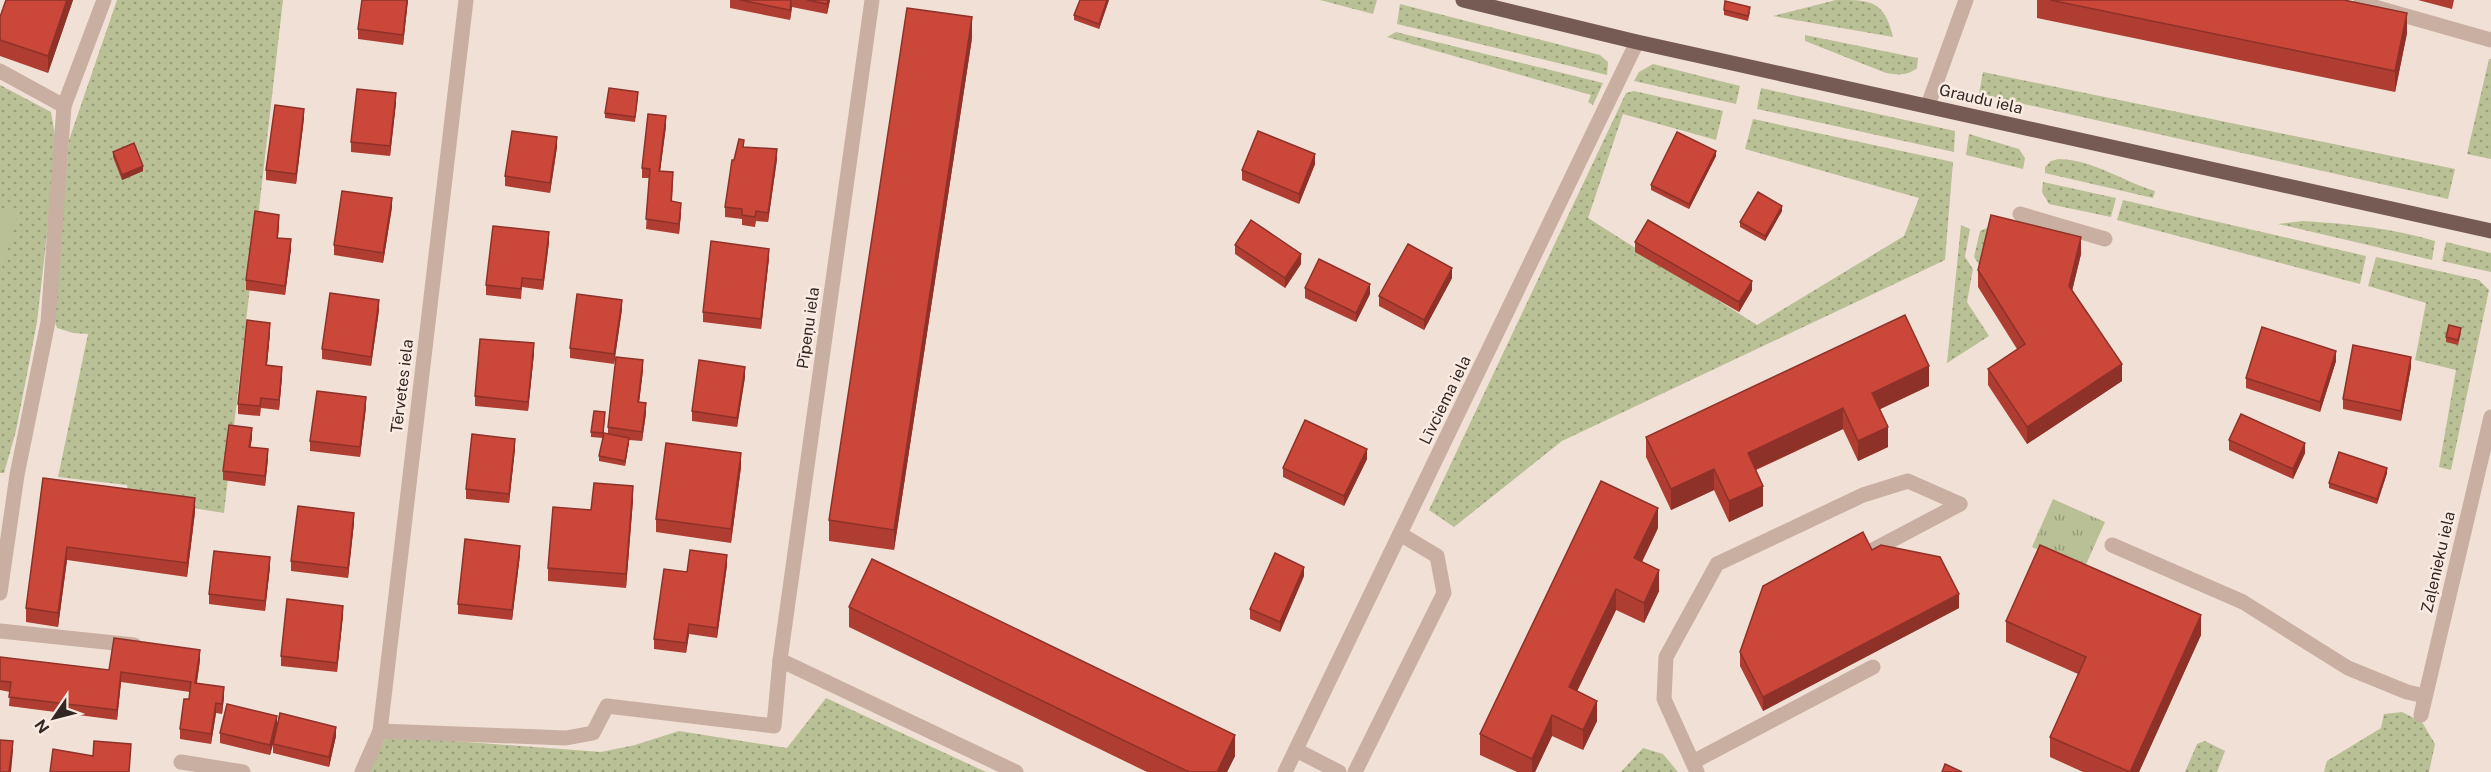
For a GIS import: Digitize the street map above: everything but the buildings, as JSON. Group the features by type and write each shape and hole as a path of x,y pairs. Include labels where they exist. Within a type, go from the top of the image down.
{"main road":[{"name":"Graudu iela","path":"1463,0 1637,42 2491,231"}],"street":[{"path":"0,593 17,475 48,322 64,106 104,0"},
{"name":"Tērvetes iela","path":"362,772 380,731 466,0"},
{"name":"Pīpeņu iela","path":"380,731 566,738 593,734 607,706 774,726 780,660 872,0"},
{"path":"1928,105 1965,0"},
{"path":"2361,0 2364,4 2491,40"},
{"name":"Līvciema iela","path":"1285,772 1637,42"},
{"path":"0,71 64,106"},
{"path":"2020,214 2105,239"},
{"name":"Zaļenieku iela","path":"2421,715 2491,417"},
{"path":"1873,550 1960,504 1908,481 1863,495 1717,564 1666,657 1664,699 1695,767 1873,668"},
{"path":"1355,772 1444,593 1437,556 1400,534"},
{"path":"2112,545 2242,602 2348,668 2407,692 2425,696"},
{"path":"0,631 146,646"},
{"path":"780,660 1016,772"},
{"path":"1296,750 1339,772"},
{"path":"181,762 243,772"}],"green space":[{"path":"117,0 283,0 224,513 129,498 127,485 58,477 88,334 73,333 57,328 54,319 69,140"},
{"path":"1320,0 1377,0 1373,14"},
{"path":"1836,0 1867,2 1874,5 1885,16 1893,37 1773,16"},
{"path":"1400,4 1600,55 1608,62 1607,75 1397,24"},
{"path":"1396,32 1603,83 1593,105 1588,102 1591,95 1387,37"},
{"path":"1805,35 1918,58 1917,68 1902,74 1886,73 1805,41"},
{"path":"2489,59 2491,59 2491,159 2467,154"},
{"path":"1653,64 1740,86 1736,104 1634,81 1639,72"},
{"path":"1983,72 2455,169 2448,199 1979,94"},
{"path":"0,85 51,112 57,147 37,322 16,431 4,473 0,473"},
{"path":"1761,88 1955,131 1954,152 1757,109"},
{"path":"1634,91 1723,111 1716,140 1623,114 1588,218 1757,325 1904,236 1919,198 1745,149 1753,119 1953,162 1945,260 1562,441 1454,527 1429,510 1626,93"},
{"path":"1969,134 2019,149 2025,158 2023,169 1966,155"},
{"path":"2059,159 2096,167 2155,191 2153,198 2045,173 2045,167 2051,161"},
{"path":"2043,182 2116,198 2111,217 2049,204 2042,192"},
{"path":"2123,200 2366,256 2360,284 2117,220"},
{"path":"0,208 18,213 0,275"},
{"path":"2006,219 2003,235 1982,269 1974,257 1980,231"},
{"path":"2303,221 2370,227 2435,241 2432,260 2278,224"},
{"path":"1961,225 1970,229 1965,257 1973,269 1967,302 1989,336 1947,363"},
{"path":"2446,242 2491,253 2491,272 2442,261"},
{"path":"2376,257 2479,280 2489,290 2451,470 2439,467 2456,370 2415,360 2426,303 2368,286"},
{"path":"2053,499 2105,522 2084,569 2032,547"},
{"path":"826,698 986,772 369,772 386,736 601,752 635,745 679,731 787,748"},
{"path":"2402,712 2422,722 2435,744 2429,772 2324,772 2327,761 2381,728 2384,714"},
{"path":"2205,741 2225,751 2217,772 2185,772 2197,744"},
{"path":"1643,748 1663,754 1678,772 1621,772"}]}
